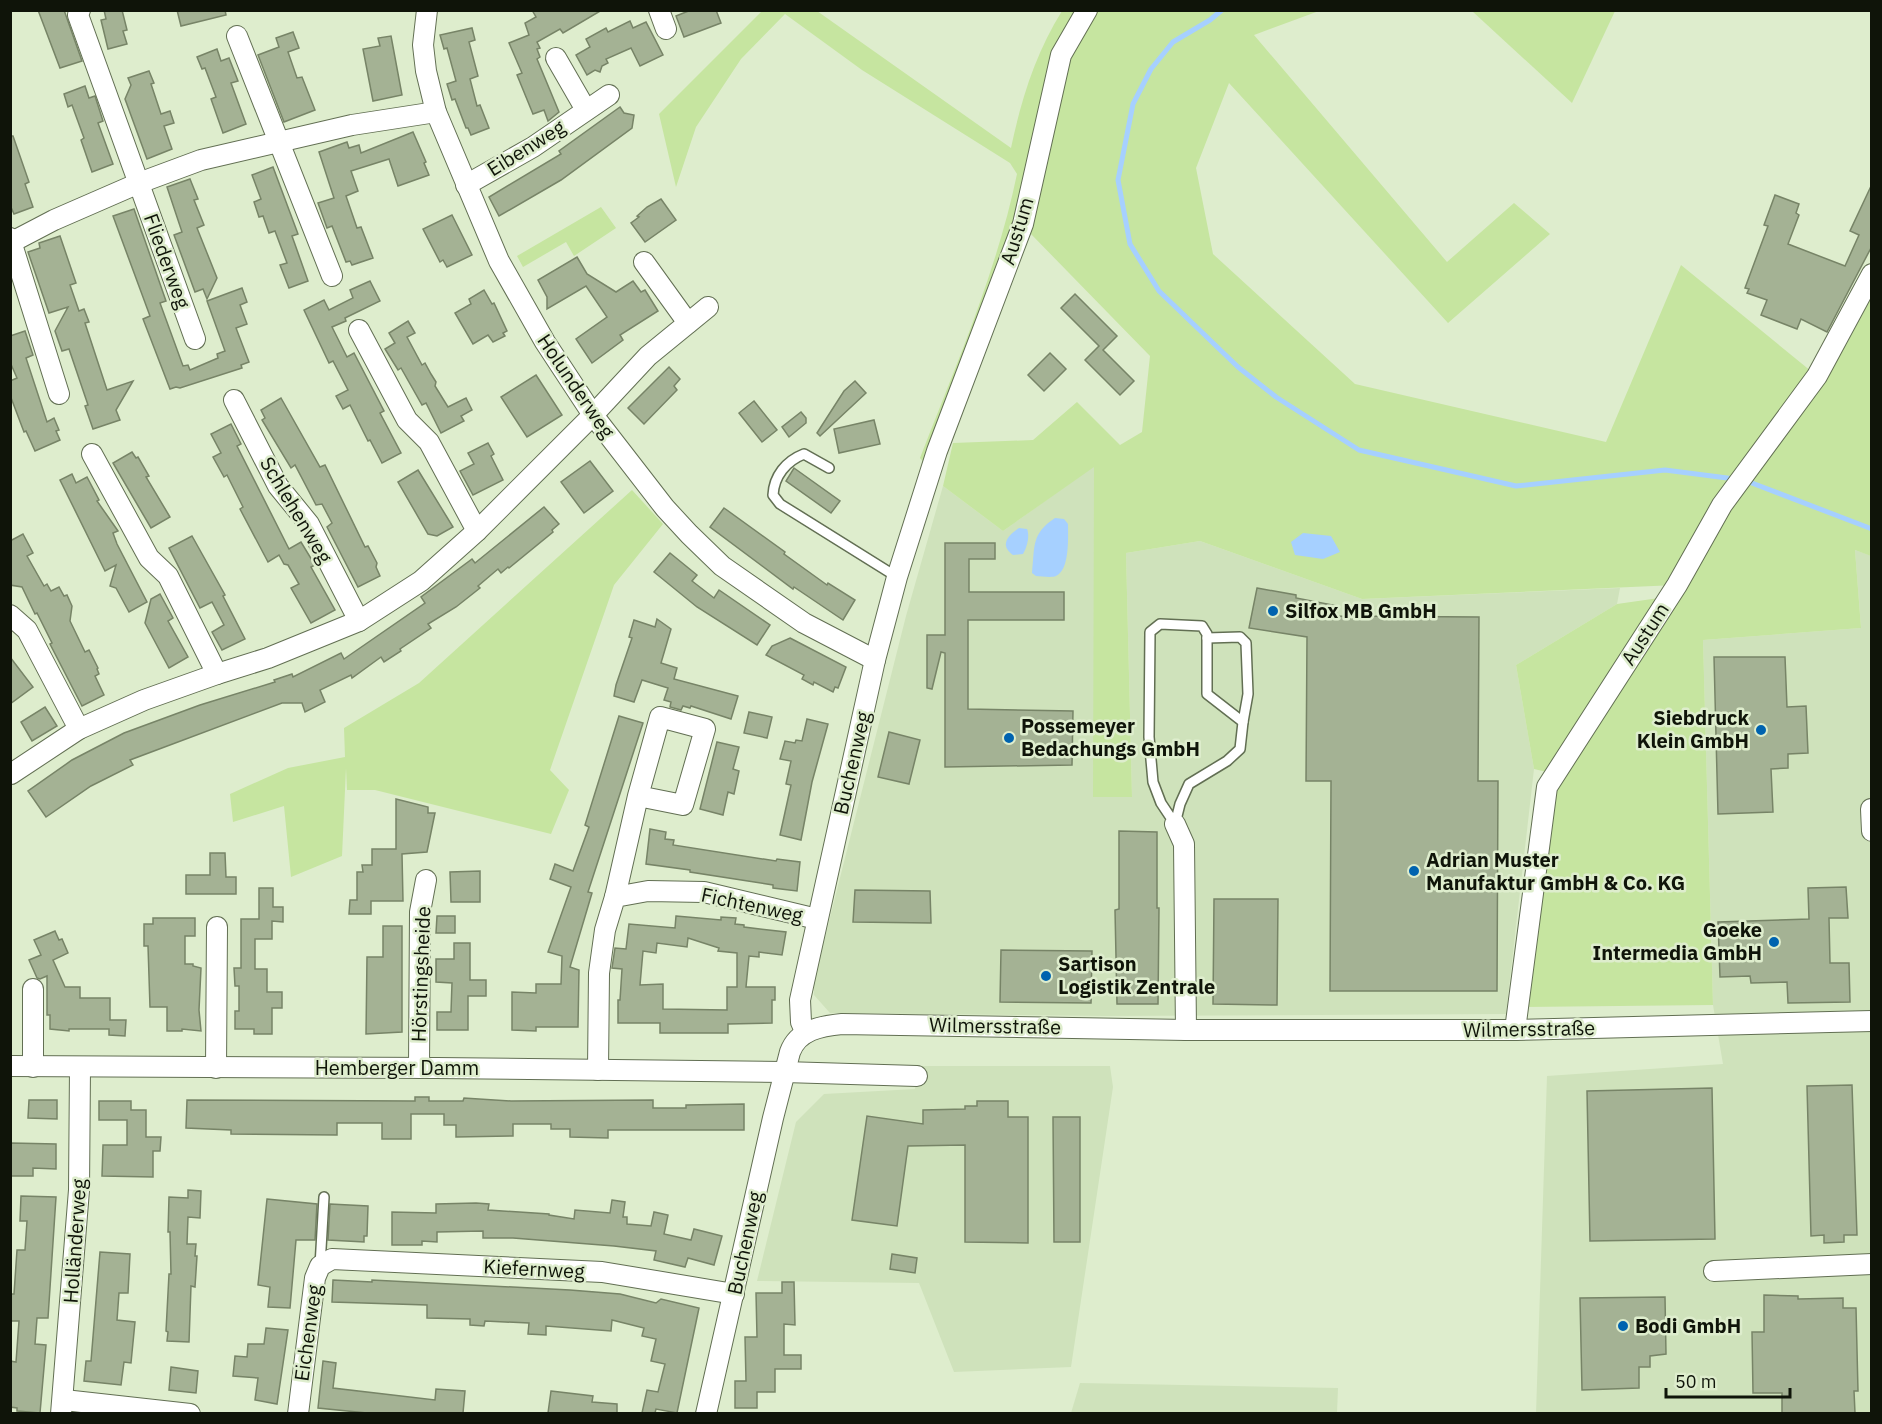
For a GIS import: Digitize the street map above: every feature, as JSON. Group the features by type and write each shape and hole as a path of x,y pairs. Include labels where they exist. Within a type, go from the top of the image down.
{"street":[{"name":"Fliederweg","path":"80,10 78,15 195,339"},
{"name":"Holunderweg","path":"427,10 423,45 426,71 436,112 499,261 545,342 593,415 665,508 722,566 804,623 875,660"},
{"name":"Austum","path":"937,451 1023,224 1061,55 1087,10"},
{"path":"237,36 332,276"},
{"name":"Eibenweg","path":"556,58 586,110"},
{"name":"Eibenweg","path":"466,184 533,147 609,95"},
{"path":"59,394 11,241 139,183 201,160 352,125 436,112"},
{"path":"644,262 688,323"},
{"name":"Austum","path":"1515,1030 1547,787 1677,585 1722,505 1817,376 1872,274"},
{"path":"11,774 79,729 144,700 268,658 359,621 421,580 477,531 593,415 648,356 708,307"},
{"path":"359,330 407,420 429,442 477,531"},
{"name":"Schlehenweg","path":"234,400 278,486 309,524 359,621"},
{"name":"Buchenweg","path":"706,1413 784,1072 793,1044 806,1033 801,1022 800,1000 875,660 897,577 937,451"},
{"path":"92,454 149,558 168,576 217,674"},
{"path":"10,615 27,630 79,729"},
{"path":"598,1070 599,973 605,930 615,897 638,796 660,717 705,729 683,805 638,796"},
{"path":"1871,808 1872,831"},
{"path":"1175,824 1184,844 1186,1030"},
{"name":"Hörstingsheide","path":"419,1068 420,912 426,880"},
{"name":"Fichtenweg","path":"615,897 648,891 704,892 817,919"},
{"path":"216,1068 217,927"},
{"path":"33,989 33,1067"},
{"name":"Wilmersstraße","path":"806,1033 827,1025 842,1024 1186,1030 1515,1030 1872,1021"},
{"name":"Hemberger Damm","path":"10,1066 784,1072"},
{"name":"Holländerweg","path":"62,1407 79,1190 80,1068"},
{"path":"784,1072 917,1076"},
{"name":"Kiefernweg","path":"326,1263 602,1272 734,1294"},
{"name":"Eichenweg","path":"298,1413 315,1278 326,1263"},
{"path":"1714,1271 1872,1264"},
{"path":"62,1407 190,1413"}],"lane":[{"path":"830,468 804,454 795,457 785,465 774,485 773,495 780,504 897,577"},
{"path":"1175,824 1161,803 1153,782 1149,737 1150,632 1160,624 1202,626 1207,638 1207,694 1243,722"},
{"path":"1175,824 1180,804 1189,784 1227,761 1240,749 1248,694 1246,643 1240,638 1207,638"},
{"path":"324,1197 326,1263"}],"shaded area":[{"path":"1094,466 1094,797 1132,796 1126,553 1200,541 1362,599 1620,588 1617,604 1516,665 1534,769 1506,1014 1104,1016 830,1013 814,995 814,981 906,616 943,486 1003,531"},
{"path":"1855,550 1872,556 1871,1413 1536,1414 1547,1076 1723,1064 1713,1005 1703,640 1861,628"},
{"path":"918,1066 1110,1066 1113,1087 1071,1367 954,1372 919,1283 757,1281 796,1122 824,1094 915,1089"},
{"path":"1080,1383 1338,1388 1337,1413 1071,1413"}],"green space":[{"path":"762,11 817,11 1011,148 1025,94 1044,43 1062,11 1079,11 1016,214 926,465 920,458 987,282 1009,210 1017,174 1010,163 862,70 785,14 741,59 696,127 676,187 659,114"},
{"path":"1098,11 1319,11 1254,35 1447,262 1514,203 1550,234 1448,323 1229,83 1196,168 1213,254 1355,384 1606,442 1681,265 1817,376 1837,339 1846,345 1871,298 1871,556 1855,550 1861,628 1703,640 1713,1005 1519,1007 1547,787 1676,585 1362,599 1200,541 1126,553 1132,797 1093,797 1094,467 1003,531 943,486 953,443 1033,440 1077,402 1120,445 1142,432 1150,356 1029,232 1069,56"},
{"path":"1472,11 1615,11 1572,103"},
{"path":"601,207 616,228 574,256 566,242 523,267 517,256"},
{"path":"632,490 663,524 614,585 550,770 569,790 551,834 375,790 347,790 346,768 342,856 291,877 284,806 233,822 230,794 288,768 345,757 344,728 419,683"},
{"path":"1659,598 1547,772 1534,769 1516,665 1617,604"}],"water":[{"path":"1055,518 1064,519 1068,524 1064,567 1056,576 1036,576 1032,573 1036,541 1042,530"},
{"path":"1019,528 1027,529 1028,542 1023,554 1013,555 1006,548 1006,544 1011,534"},
{"path":"1303,533 1331,536 1340,552 1323,559 1295,555 1291,542"}],"building":[{"path":"38,10 64,10 82,61 60,68"},
{"path":"104,10 122,10 127,30 123,31 127,44 108,49 101,20 106,19"},
{"path":"177,10 225,10 226,15 181,26"},
{"path":"532,10 602,10 563,33 560,29 537,42 540,57 537,59 559,112 548,121 544,110 533,114 517,75 522,73 509,43 529,35 525,23 536,17"},
{"path":"691,10 716,10 721,23 684,37 676,16"},
{"path":"630,21 633,28 646,22 663,55 640,66 631,48 606,59 608,63 602,66 600,72 595,70 587,75 576,55 590,47 586,39 606,28 608,32"},
{"path":"472,28 475,40 469,42 478,76 470,79 477,106 480,105 489,128 471,135 455,99 452,100 447,84 456,81 447,48 444,49 440,35"},
{"path":"293,32 299,48 288,52 297,78 302,77 315,110 284,122 258,55 279,47 276,38"},
{"path":"391,36 402,95 373,101 363,49 380,46 378,38"},
{"path":"217,49 221,61 229,58 238,81 231,83 246,124 223,133 211,99 216,97 205,68 202,69 197,57"},
{"path":"149,71 161,114 170,111 174,123 164,126 172,149 147,159 125,99 131,85 128,78"},
{"path":"85,86 89,98 95,96 103,121 98,123 113,164 92,172 81,140 84,138 72,105 68,107 64,94"},
{"path":"620,107 624,113 634,115 632,128 561,180 499,216 489,197 561,154 559,151"},
{"path":"413,132 429,175 398,186 389,159 351,171 358,191 346,196 357,228 361,227 373,258 352,265 350,261 346,262 332,226 327,228 318,203 334,198 319,152 347,142 349,148 359,145 361,153"},
{"path":"10,136 13,136 29,182 25,184 33,207 14,214 10,205"},
{"path":"273,167 298,234 292,236 308,281 289,288 280,265 287,263 275,231 269,233 263,216 259,217 254,202 261,199 252,175"},
{"path":"190,179 198,199 194,200 204,225 197,228 217,278 207,299 203,289 195,292 174,235 182,232 167,187"},
{"path":"1872,184 1872,246 1827,332 1801,319 1797,329 1761,315 1767,300 1747,293 1749,289 1745,288 1768,226 1764,225 1775,195 1799,204 1796,213 1799,215 1788,244 1845,266 1859,235 1850,231"},
{"path":"661,199 676,220 645,242 631,223 647,207"},
{"path":"134,209 166,301 160,303 183,366 188,365 190,370 218,358 217,354 225,351 207,301 242,288 247,302 240,305 247,324 236,328 249,362 241,365 242,368 180,388 170,389 143,319 150,316 113,216"},
{"path":"452,215 472,255 447,267 443,260 440,262 423,229"},
{"path":"60,236 76,283 70,285 79,311 84,309 89,322 85,323 107,390 133,381 116,410 120,420 93,429 85,406 88,405 69,349 62,351 55,331 68,307 49,313 28,252 40,248 39,243"},
{"path":"577,257 587,274 616,292 633,281 641,292 645,290 658,311 620,335 623,340 592,363 576,339 607,317 586,286 547,309 547,297 538,280"},
{"path":"370,281 380,301 332,327 347,357 354,353 384,411 380,413 401,453 382,463 350,405 343,409 336,396 348,390 333,361 329,363 304,310 324,300 329,310 353,298 350,290"},
{"path":"484,290 492,304 494,303 507,331 503,333 505,336 493,342 488,335 473,344 455,313 471,304 469,299"},
{"path":"1075,294 1117,336 1103,350 1134,381 1120,395 1085,360 1099,346 1061,308"},
{"path":"408,321 415,333 407,337 422,365 425,363 448,407 466,398 472,410 461,416 464,421 441,433 426,403 422,405 401,368 398,370 385,349 395,343 389,333"},
{"path":"25,331 33,355 26,358 47,422 54,418 60,440 35,451 26,431 24,432 10,395 10,381 17,378 10,362 10,336"},
{"path":"1050,353 1066,369 1044,391 1028,375"},
{"path":"669,367 680,379 674,386 677,390 644,424 628,408"},
{"path":"536,375 562,415 527,437 501,397"},
{"path":"855,381 866,393 820,436 817,433 844,391"},
{"path":"281,398 320,467 325,465 365,547 368,546 377,563 376,567 380,576 358,587 327,527 332,523 322,504 316,505 295,465 291,468 262,420 265,418 261,410"},
{"path":"754,401 777,430 762,442 739,413"},
{"path":"801,412 806,418 806,423 789,437 782,427"},
{"path":"874,420 880,444 839,453 834,429"},
{"path":"231,424 241,444 237,446 289,549 301,542 315,565 311,567 335,610 311,623 291,588 299,584 288,565 284,564 279,555 268,562 240,509 243,507 227,475 224,477 213,457 221,453 211,434"},
{"path":"488,443 494,454 491,456 503,480 473,495 460,471 474,464 468,453"},
{"path":"132,452 136,458 138,457 149,476 146,477 170,517 151,528 113,463"},
{"path":"590,461 613,491 584,513 561,482"},
{"path":"794,468 840,501 831,513 786,481"},
{"path":"418,470 453,527 437,536 428,534 398,482"},
{"path":"72,474 76,483 87,477 99,500 97,501 118,531 113,533 117,544 147,602 129,612 116,588 110,586 116,565 105,571 60,480"},
{"path":"544,507 559,524 552,530 553,532 509,568 501,573 498,569 478,586 480,588 456,607 428,624 431,628 400,649 401,651 384,662 381,657 352,678 351,675 320,690 325,702 305,712 302,703 282,703 130,760 133,765 91,786 46,817 28,791 72,760 124,733 200,705 275,682 274,680 292,674 293,677 341,653 344,659 425,603 421,597 472,559 475,563"},
{"path":"724,508 827,585 828,583 855,600 843,620 794,587 793,589 710,527"},
{"path":"23,534 33,553 27,556 44,586 47,584 51,591 59,587 64,596 67,595 72,606 70,621 85,652 89,650 98,668 99,674 95,676 104,695 82,706 22,587 10,585 10,541"},
{"path":"192,536 225,595 223,596 245,639 222,650 212,632 224,625 212,602 200,608 169,548"},
{"path":"945,543 995,543 995,559 969,559 969,592 1064,592 1064,620 968,620 968,709 1073,711 1072,765 945,767 945,653 941,652 932,689 927,688 927,635 945,635"},
{"path":"670,553 697,575 692,581 714,598 719,590 770,625 757,645 697,607 654,572"},
{"name":"Adrian Muster Manufaktur GmbH & Co. KG","path":"1257,588 1338,606 1336,616 1479,617 1478,781 1498,781 1497,991 1330,991 1331,781 1306,781 1307,637 1249,628"},
{"path":"160,594 173,618 168,621 188,657 169,668 145,623 151,599"},
{"path":"657,619 671,629 661,663 677,668 674,679 738,696 731,719 691,706 690,708 683,706 681,710 670,707 671,702 664,700 668,688 642,680 634,702 614,696 632,638 629,637 634,620 655,627"},
{"path":"790,638 846,667 838,688 835,687 833,692 814,682 813,685 802,679 804,675 766,655 772,646"},
{"path":"10,657 33,687 10,704"},
{"name":"Siebdruck Klein GmbH","path":"1714,657 1785,657 1787,707 1806,706 1808,753 1788,754 1788,768 1771,769 1773,812 1718,814"},
{"path":"45,707 57,726 32,741 21,722"},
{"path":"749,712 772,717 767,738 744,733"},
{"path":"619,716 643,723 588,892 592,893 570,967 579,970 578,1027 536,1027 536,1031 512,1030 512,992 536,993 536,984 561,984 562,956 548,952 571,887 550,879 555,864 573,871 589,827 585,825"},
{"path":"807,719 828,724 812,782 801,840 780,835 791,785 786,784 791,761 780,759 785,741 795,743 796,740 802,741"},
{"path":"889,732 920,740 909,784 878,777"},
{"path":"717,742 739,747 733,769 739,771 734,794 728,792 723,815 700,809"},
{"path":"396,799 428,807 428,813 435,813 427,852 402,854 403,901 371,901 371,914 349,914 350,900 357,900 357,872 363,872 362,865 372,865 372,849 396,849"},
{"path":"650,829 666,832 665,839 674,840 673,845 776,861 777,859 800,862 797,891 690,872 690,870 646,864"},
{"path":"1119,831 1157,832 1158,1004 1117,1004 1115,910 1119,909"},
{"path":"210,853 225,853 226,877 236,877 236,894 186,894 186,875 210,875"},
{"path":"480,871 480,902 451,902 450,872"},
{"name":"Goeke Intermedia GmbH","path":"1846,887 1848,918 1829,918 1830,963 1849,963 1850,1002 1788,1003 1787,982 1751,983 1750,976 1720,977 1718,922 1809,919 1808,888"},
{"path":"259,888 273,888 273,907 283,907 283,922 272,921 272,939 255,939 255,969 267,969 267,992 282,992 282,1008 272,1008 272,1034 254,1034 254,1029 235,1029 235,1011 239,1011 239,986 235,986 234,968 241,968 241,919 259,919"},
{"path":"855,890 930,891 931,923 853,922"},
{"path":"1214,899 1278,899 1277,1005 1213,1004"},
{"path":"437,916 455,916 455,933 436,933"},
{"path":"676,916 721,920 721,917 736,918 735,924 744,925 744,927 786,932 782,955 759,952 759,957 749,956 746,987 775,987 775,1000 772,1000 772,1023 728,1024 728,1033 660,1033 660,1023 618,1023 622,969 612,968 615,948 626,949 629,924 675,928","holes":["688,938 719,948 718,951 737,953 737,987 727,987 727,1010 663,1009 663,984 640,985 643,951 656,953 657,943 687,947"]},
{"path":"153,918 195,918 195,936 185,936 185,964 193,964 201,968 199,1010 201,1031 182,1029 182,1031 167,1031 167,1007 150,1007 148,946 144,946 144,924 153,924"},
{"path":"383,926 402,926 402,1032 366,1034 367,957 383,957"},
{"path":"55,931 59,940 62,939 68,953 53,960 65,987 80,987 80,998 110,998 110,1020 126,1020 125,1036 109,1035 109,1029 69,1029 69,1031 50,1029 50,1015 47,1015 47,976 37,978 29,960 41,955 34,940"},
{"path":"454,943 470,943 470,980 486,980 486,996 468,996 468,1030 437,1030 437,1012 451,1012 452,983 436,982 436,959 454,959"},
{"name":"Sartison Logistik Zentrale","path":"1001,950 1092,951 1091,1003 1000,1002"},
{"path":"1852,1085 1857,1235 1844,1235 1844,1242 1824,1243 1824,1235 1811,1236 1807,1086"},
{"path":"1712,1088 1715,1239 1590,1241 1587,1091"},
{"path":"415,1097 429,1097 429,1101 463,1101 464,1098 511,1101 653,1100 653,1108 744,1104 744,1130 608,1130 608,1138 570,1137 570,1129 551,1129 551,1124 513,1124 513,1136 456,1137 456,1125 444,1125 444,1114 411,1114 411,1139 382,1139 382,1123 337,1123 337,1135 231,1134 231,1130 186,1128 187,1100 415,1101"},
{"path":"29,1100 57,1100 57,1119 28,1118"},
{"path":"99,1101 131,1101 131,1110 146,1110 146,1137 161,1137 160,1151 153,1151 153,1177 102,1176 103,1145 127,1145 127,1120 99,1120"},
{"path":"977,1101 1008,1101 1008,1117 1028,1117 1028,1243 965,1242 965,1145 908,1146 897,1226 852,1220 867,1116 923,1124 923,1110 965,1109 965,1106 977,1106"},
{"path":"1053,1117 1080,1117 1080,1242 1054,1242"},
{"path":"11,1143 56,1144 56,1169 33,1168 33,1176 10,1176"},
{"path":"188,1190 201,1191 200,1218 188,1217 187,1244 196,1244 195,1256 197,1256 195,1287 191,1286 189,1342 167,1341 169,1274 171,1274 170,1232 168,1232 169,1197 188,1198"},
{"path":"21,1196 56,1197 48,1318 37,1318 35,1344 46,1345 40,1413 17,1411 17,1408 10,1407 10,1361 16,1362 19,1321 10,1321 10,1294 14,1294 17,1250 25,1250 27,1221 20,1221"},
{"path":"267,1199 317,1204 315,1240 296,1240 290,1308 268,1307 270,1287 258,1285"},
{"path":"612,1200 625,1202 623,1217 627,1217 627,1224 651,1226 654,1212 668,1215 664,1234 691,1240 694,1229 722,1236 714,1265 688,1258 685,1267 654,1260 656,1251 614,1246 513,1238 483,1238 483,1231 437,1232 437,1242 422,1241 422,1245 392,1245 392,1212 436,1213 436,1204 476,1203 489,1204 488,1210 549,1214 574,1219 575,1210 610,1213"},
{"path":"330,1204 368,1206 367,1236 364,1236 364,1242 328,1240"},
{"path":"100,1252 130,1254 128,1293 119,1293 117,1320 135,1322 131,1363 124,1362 121,1385 84,1381 86,1361 91,1361"},
{"path":"892,1254 917,1258 915,1273 890,1269"},
{"path":"333,1280 570,1290 620,1294 656,1303 661,1299 699,1308 677,1413 656,1409 655,1413 642,1413 647,1390 658,1392 665,1364 651,1361 656,1339 642,1336 644,1328 612,1320 611,1331 546,1326 546,1335 528,1334 529,1323 485,1321 484,1326 470,1325 470,1319 427,1318 427,1305 332,1302"},
{"path":"782,1282 794,1282 795,1325 784,1324 784,1355 801,1355 801,1369 775,1369 775,1392 757,1392 757,1408 735,1408 735,1381 746,1381 745,1337 757,1337 756,1293 782,1293"},
{"path":"1764,1295 1798,1296 1798,1299 1843,1298 1843,1308 1856,1308 1858,1391 1854,1391 1855,1413 1782,1413 1782,1393 1753,1393 1752,1332 1764,1332"},
{"name":"Bodi GmbH","path":"1665,1297 1666,1354 1650,1356 1650,1367 1639,1367 1639,1388 1582,1390 1580,1298"},
{"path":"266,1328 288,1330 277,1404 255,1400 258,1378 233,1376 235,1356 247,1357 248,1344 264,1344"},
{"path":"323,1361 336,1363 333,1388 435,1400 436,1389 465,1391 463,1413 367,1413 318,1408"},
{"path":"171,1367 198,1371 196,1393 169,1390"},
{"path":"551,1391 593,1396 592,1402 617,1404 617,1413 548,1413"}],"waterway":[{"path":"1222,10 1210,20 1173,42 1151,69 1133,104 1118,180 1130,244 1159,291 1238,367 1276,397 1359,450 1516,486 1665,470 1735,479"},
{"path":"1744,480 1872,529"}],"place":[{"name":"Silfox MB GmbH","path":"1273,611"},
{"name":"Siebdruck Klein GmbH","path":"1761,730"},
{"name":"Possemeyer Bedachungs GmbH","path":"1009,738"},
{"name":"Adrian Muster Manufaktur GmbH & Co. KG","path":"1414,871"},
{"name":"Goeke Intermedia GmbH","path":"1774,942"},
{"name":"Sartison Logistik Zentrale","path":"1046,976"},
{"name":"Bodi GmbH","path":"1623,1326"}]}
